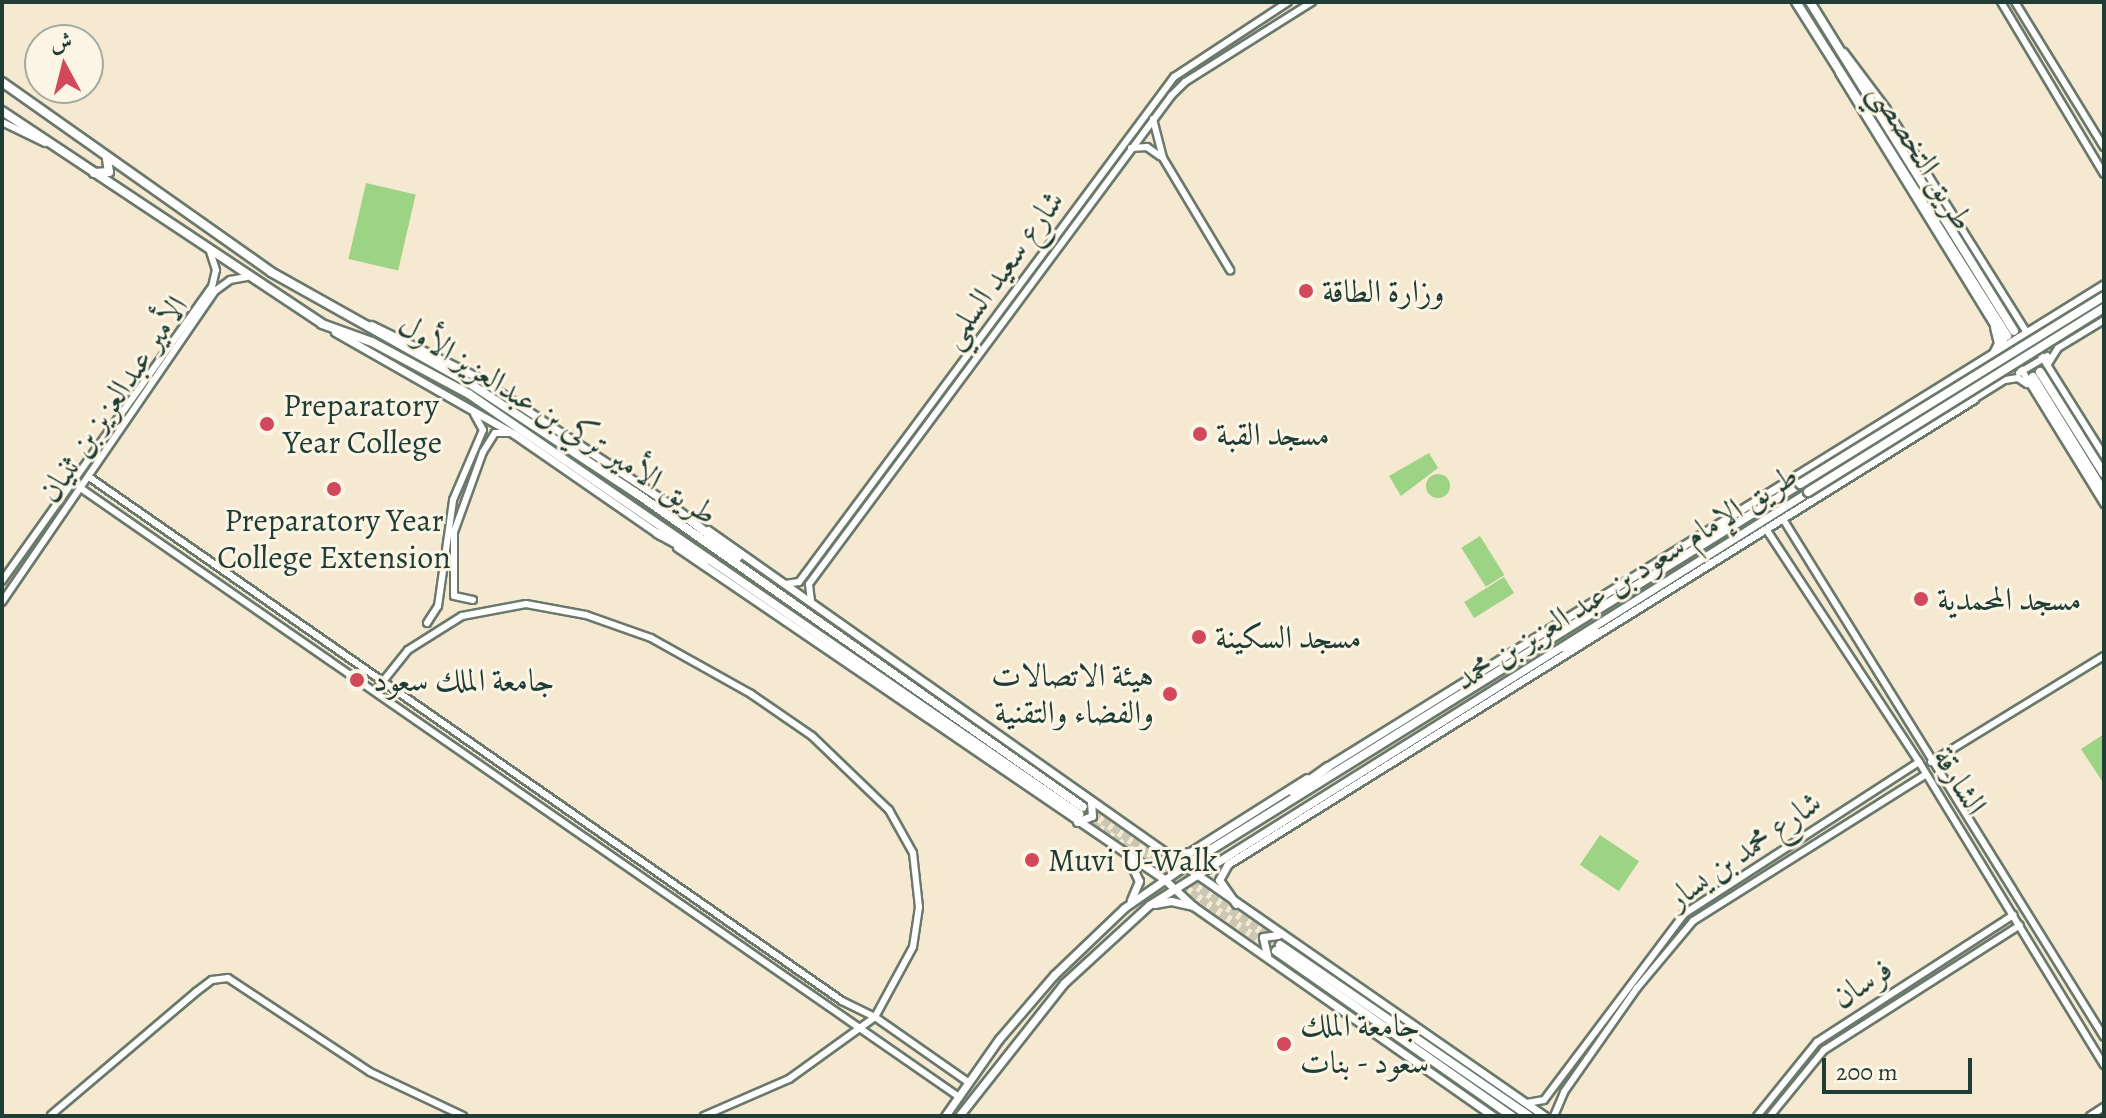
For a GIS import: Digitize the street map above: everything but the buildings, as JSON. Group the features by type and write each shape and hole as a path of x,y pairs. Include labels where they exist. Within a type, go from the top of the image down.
{"main road":[{"name":"طريق التخصصي","path":"1796,2 2011,334 1810,2"},
{"name":"طريق الأمير تركي بن عبدالعزيز الأول","path":"2,82 271,272 540,429 787,598 1081,810 469,394 372,342 335,331 247,277 2,111"},
{"path":"93,173 111,169 106,156"},
{"path":"117,189 113,176 131,174"},
{"path":"1166,853 1195,848 2051,320 2104,284"},
{"name":"طريق الإمام سعود بن عبد العزيز بن محمد","path":"1183,867 2104,296"},
{"name":"طريق الإمام سعود بن عبد العزيز بن محمد","path":"959,1116 1046,1004 1111,938 1149,905 1529,664 2104,308"},
{"path":"346,316 395,333 475,376 669,504 1183,867 1545,1116"},
{"path":"1990,357 1998,343 1994,327"},
{"path":"335,331 514,434 1126,857 1164,879 1193,906 1493,1116"},
{"path":"2104,474 2036,375 2104,492"},
{"path":"1236,904 1219,880 1228,864 1974,399"},
{"path":"669,504 787,598"},
{"path":"1677,549 1737,521"},
{"path":"657,533 771,599"},
{"path":"1696,571 1740,533"},
{"path":"1529,664 1620,619"},
{"path":"1258,819 1328,767"},
{"path":"1068,817 1081,822 1092,816 1094,808 1086,797"},
{"path":"1235,848 1281,832"},
{"path":"1124,908 1139,881 1126,857"},
{"path":"945,1116 968,1082 1054,975 1124,908 1183,867"},
{"path":"1149,905 1171,901 1193,906"},
{"path":"1102,929 1111,938"},
{"path":"1270,960 1263,937 1274,933 1290,939"},
{"path":"1512,1116 1278,948 1529,1116"}],"street":[{"name":"شارع سعيد السلمي","path":"805,574 1174,77 1288,2"},
{"name":"شارع سعيد السلمي","path":"818,608 806,591 813,579 1153,119 1185,82 1312,2"},
{"path":"2001,2 2104,174"},
{"path":"2015,2 2104,147"},
{"path":"1839,47 1886,108 2104,455"},
{"path":"1838,69 1862,119 2104,504"},
{"path":"2057,95 2063,97 2068,89"},
{"path":"2064,107 2066,99 2075,99"},
{"path":"1153,119 1163,158 1230,270"},
{"path":"2,122 53,147"},
{"path":"1131,148 1147,147 1163,158"},
{"name":"الأمير عبدالعزيز بن ثنيان","path":"2,581 212,287 216,270 210,252"},
{"name":"الأمير عبدالعزيز بن ثنيان","path":"2,602 215,291 230,280 247,277"},
{"path":"2075,303 2067,314 2071,323 2091,328"},
{"path":"1994,327 2009,339 2018,333 2018,319"},
{"path":"2018,319 2035,326 2051,320"},
{"path":"1974,399 2104,320"},
{"path":"2053,375 2048,361 2058,348"},
{"path":"2031,387 2029,376 2035,366 2053,375"},
{"path":"2005,380 2018,378 2031,387"},
{"path":"427,623 438,606 447,521 465,465 483,427 470,408"},
{"path":"441,577 442,595 449,598 461,504 483,452 498,431 514,434"},
{"path":"465,465 484,438 483,452"},
{"path":"89,477 247,590 383,680 842,1001 875,1017 968,1082"},
{"path":"82,489 959,1097"},
{"path":"116,512 124,502"},
{"name":"الشارقة","path":"1783,519 1786,529 2104,1037"},
{"path":"1774,536 1777,526 1786,529"},
{"name":"الشارقة","path":"1766,529 1774,536 1919,762 2104,1065"},
{"path":"451,568 454,596 473,600"},
{"path":"805,574 804,582 813,579"},
{"path":"778,581 794,584 805,574"},
{"path":"240,600 247,590"},
{"path":"376,690 408,650 453,619 526,604 586,615 651,638 713,670 812,736 889,810 916,867 919,907 913,947 875,1017 863,1030 789,1079 704,1116"},
{"path":"1931,762 2102,654"},
{"path":"1894,723 1904,717"},
{"path":"812,736 819,729"},
{"name":"شارع محمد بن يسار","path":"1525,1103 1539,1104 1684,914 1919,762"},
{"path":"1911,768 1916,780"},
{"name":"شارع محمد بن يسار","path":"1554,1116 1564,1092 1654,964 1693,921 1926,774"},
{"path":"1990,875 1998,870"},
{"path":"680,902 687,892"},
{"name":"فرسان","path":"1757,1116 1794,1069 1842,1024 2013,915"},
{"name":"فرسان","path":"1770,1116 1800,1076 1864,1022 2020,925"},
{"path":"51,1115 196,992 212,980 228,978 370,1072 463,1116"},
{"path":"1794,1069 1800,1076"},
{"path":"1553,1086 1556,1099 1564,1092"},
{"path":"2090,1116 2104,1107"}],"green space":[{"path":"366,183 416,194 398,270 348,259"},
{"path":"1429,453 1438,468 1401,496 1389,476"},
{"path":"1438,474 1449,481 1450,486 1443,497 1438,498 1427,491 1426,486 1433,475"},
{"path":"1480,536 1504,575 1486,587 1461,548"},
{"path":"1504,577 1514,593 1474,618 1464,602"},
{"path":"2104,734 2104,784 2081,749"},
{"path":"1600,835 1639,861 1619,891 1580,865"}],"tunnel":[{"path":"2015,332 2040,372"},
{"path":"2008,337 2033,377"},
{"path":"1083,807 1280,945"},
{"path":"1083,817 1276,951"}],"place":[{"name":"وزارة الطاقة","path":"1306,291"},
{"name":"Preparatory Year College","path":"267,424"},
{"name":"مسجد القبة","path":"1200,434"},
{"name":"Preparatory Year College Extension","path":"334,489"},
{"name":"مسجد المحمدية","path":"1921,599"},
{"name":"مسجد السكينة","path":"1199,637"},
{"name":"جامعة الملك سعود","path":"357,680"},
{"name":"هيئة الاتصالات والفضاء والتقنية","path":"1170,694"},
{"name":"Muvi U-Walk","path":"1032,860"},
{"name":"جامعة الملك سعود - بنات","path":"1284,1044"}]}
